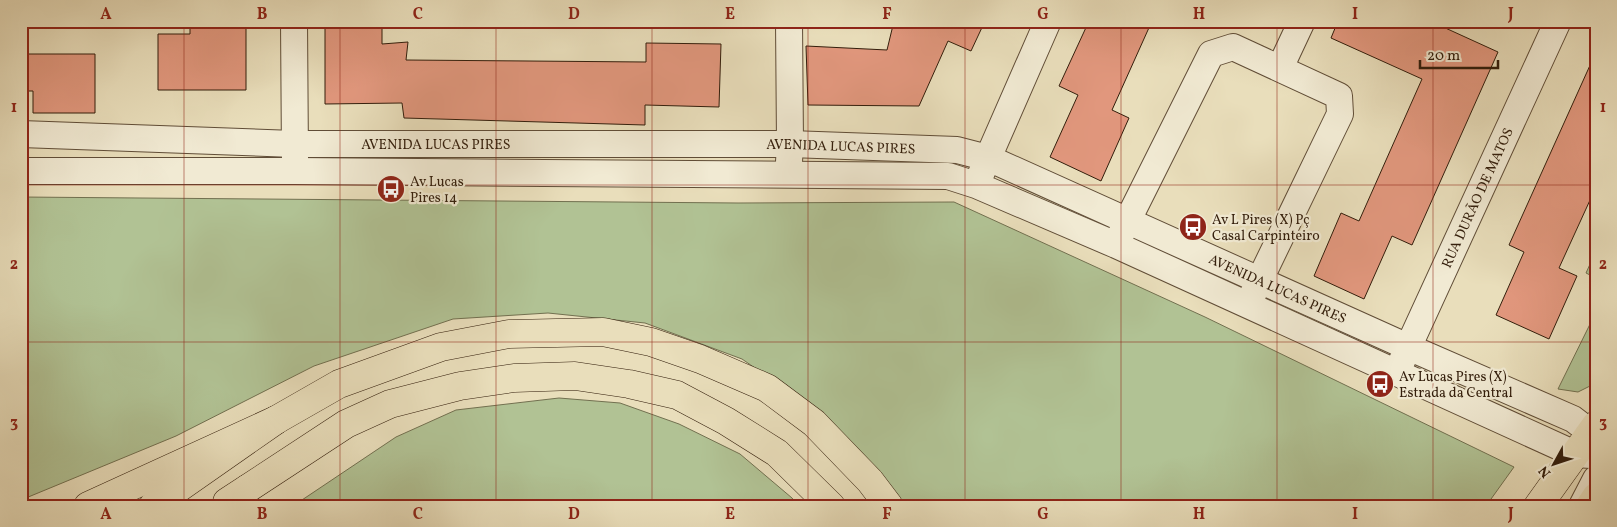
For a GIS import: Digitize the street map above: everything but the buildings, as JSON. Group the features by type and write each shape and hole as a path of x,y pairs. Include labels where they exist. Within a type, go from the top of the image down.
{"main road":[{"path":"88,506 276,420 340,384 441,347 509,334 603,332 651,342 700,359 767,388 814,423 870,480 889,506"},
{"path":"220,506 239,497 346,424 390,404 460,386 514,378 575,376 630,384 677,396 726,421 777,453 831,506"},
{"path":"153,506 276,420"},
{"path":"1538,506 1591,441"},
{"path":"1590,506 1596,497"}],"street":[{"path":"294,21 295,171"},
{"path":"787,175 790,144 789,21"},
{"path":"976,185 1048,21"},
{"path":"1280,68 1302,21"},
{"name":"RUA DURÃO DE MATOS","path":"1396,373 1558,21"},
{"path":"1116,245 1211,54 1233,47 1280,68 1339,96 1340,114 1247,306"},
{"name":"AVENIDA LUCAS PIRES","path":"21,134 294,144 790,144 957,150 988,158 1573,419 1591,441"},
{"name":"AVENIDA LUCAS PIRES","path":"21,171 948,176 976,185 1116,245 1396,373 1591,441"},
{"path":"1582,506 1596,479"}],"green space":[{"path":"21,197 738,203 954,202 1205,317 1514,467 1486,506 904,506 883,479 826,417 742,359 645,323 548,313 453,319 314,366 176,436 21,500"},
{"path":"1596,251 1596,278 1586,273"},
{"path":"1596,312 1596,383 1578,392 1558,389"},
{"path":"559,398 620,403 679,424 740,454 799,506 293,506 396,437 456,410"}],"place":[{"name":"Av Lucas Pires 14","path":"391,189"},
{"name":"Av L Pires (X) Pç Casal Carpinteiro","path":"1193,227"},
{"name":"Av Lucas Pires (X) Estrada da Central","path":"1380,384"}]}
